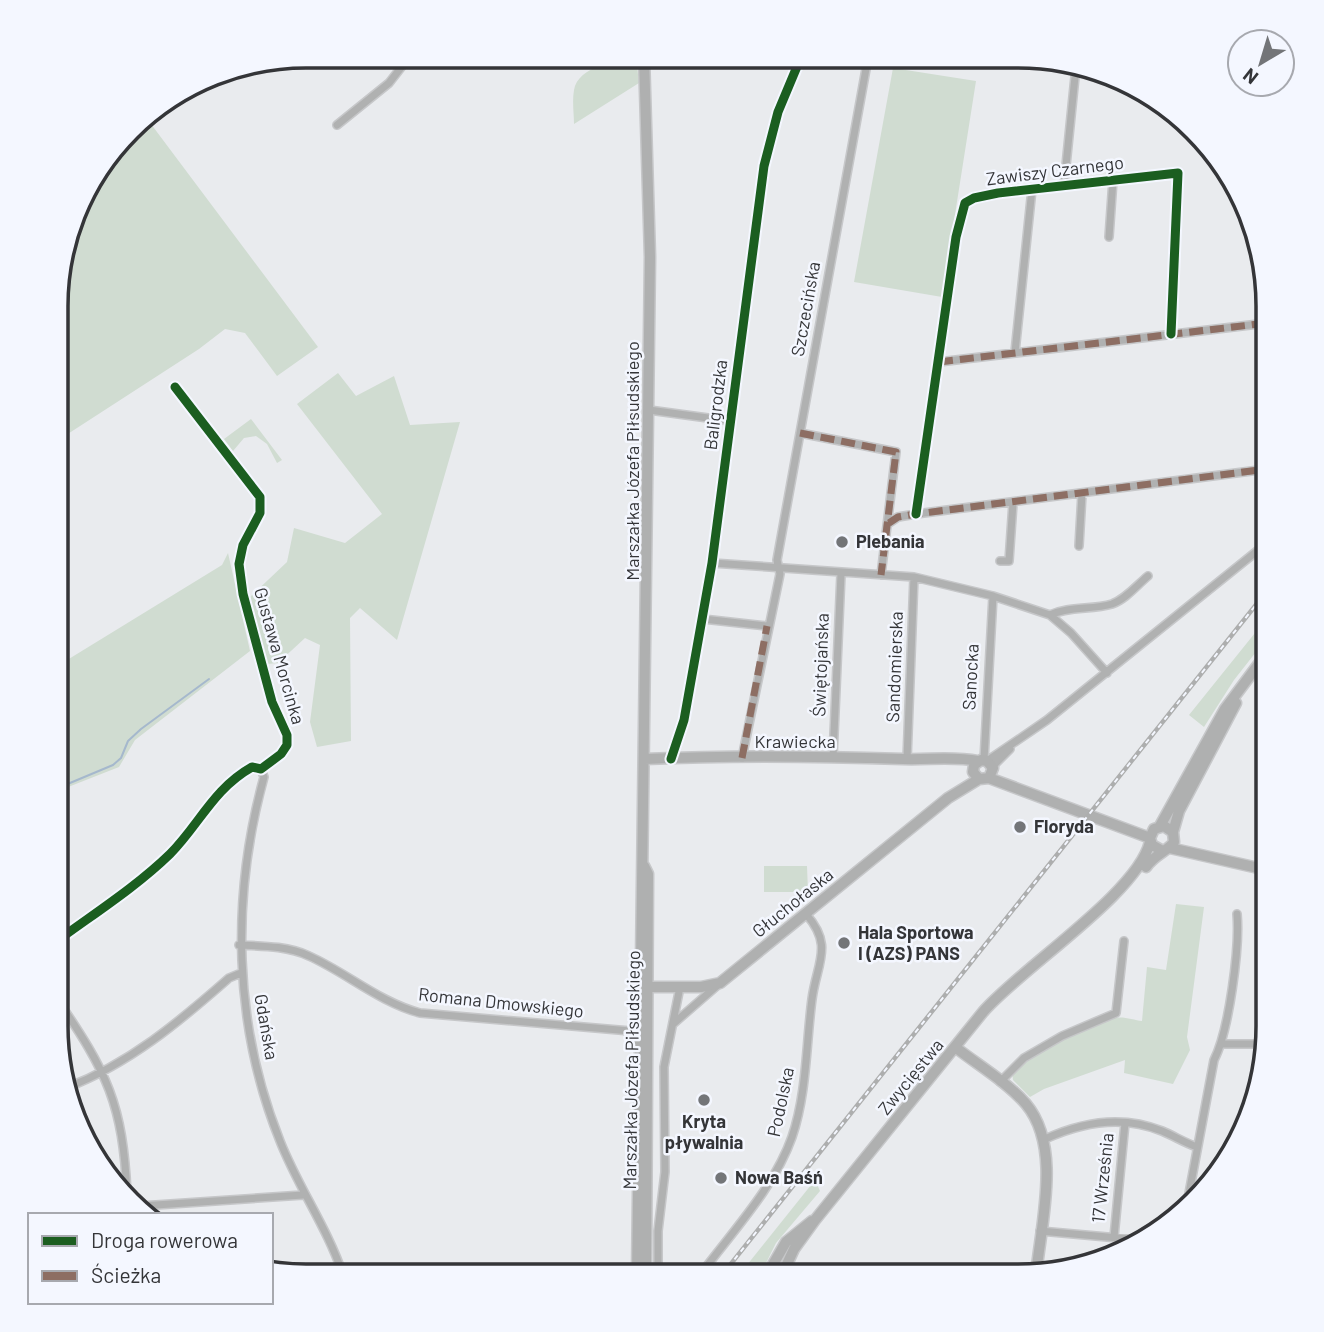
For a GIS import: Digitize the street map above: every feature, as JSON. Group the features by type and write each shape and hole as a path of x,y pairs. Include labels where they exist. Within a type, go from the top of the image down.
{"main road":[{"name":"Marszałka Józefa Piłsudskiego","path":"638,1263 645,1032 641,874 644,866 650,182 645,68"},
{"path":"1213,856 1160,826 1220,717 1255,670"},
{"path":"1165,849 1179,811 1241,689"},
{"name":"Krawiecka","path":"645,759 834,757 907,760 952,757 983,768"},
{"path":"983,768 1023,792 1150,840 1165,849 1255,866"},
{"name":"Głuchołaska","path":"720,983 983,768"},
{"name":"Zwycięstwa","path":"1089,919 1135,870 1147,853 1152,831 1160,826"},
{"name":"Zwycięstwa","path":"788,1263 815,1220 955,1047 1012,983 1117,899 1165,849"},
{"path":"645,987 680,988 720,983"},
{"path":"955,1047 1024,1101 1045,1139 1046,1163 1038,1263"},
{"name":"Marszałka Józefa Piłsudskiego","path":"643,1137 646,1263"},
{"path":"774,1263 786,1242 815,1220"}],"street":[{"path":"337,125 389,83 401,68"},
{"name":"Baligrodzka","path":"671,760 684,720 712,563 764,166 778,112 796,68"},
{"name":"Szczecińska","path":"741,758 780,574 777,560 866,68"},
{"name":"Zawiszy Czarnego","path":"1064,185 1075,75"},
{"name":"Zawiszy Czarnego","path":"916,514 961,211 965,203 974,198 1032,189 1178,173 1171,334"},
{"name":"Zawiszy Czarnego","path":"1109,237 1113,180"},
{"name":"Zawiszy Czarnego","path":"1015,352 1032,189"},
{"path":"939,362 1255,324"},
{"name":"Gustawa Morcinka","path":"69,932 165,858 227,785 251,767 261,769 281,754 287,745 286,735 272,702 243,594 239,564 241,551 262,505 241,470 174,387"},
{"path":"649,410 730,421"},
{"path":"800,433 896,452 881,575"},
{"path":"889,523 898,517 916,514 1255,471"},
{"path":"1079,546 1082,494"},
{"path":"1000,561 1009,561 1013,503"},
{"name":"Głuchołaska","path":"983,768 1107,673 1255,553"},
{"path":"712,563 914,577 993,596 1050,615 1071,632 1107,673"},
{"name":"Świętojańska","path":"834,757 841,574"},
{"path":"1050,615 1059,611 1110,604 1122,599 1148,576"},
{"name":"Sandomierska","path":"907,760 914,577"},
{"name":"Sanocka","path":"983,768 993,596"},
{"path":"703,619 767,626"},
{"name":"Gdańska","path":"261,769 264,776 248,840 239,945 241,973 253,1050 267,1105 303,1195 337,1263"},
{"name":"Podolska","path":"709,1263 768,1184 795,1128 814,985 822,951 819,930 806,914"},
{"path":"1189,1191 1214,1060 1222,1044 1237,914"},
{"path":"1000,1082 1024,1058 1062,1036 1116,1013 1124,941"},
{"name":"Romana Dmowskiego","path":"239,945 286,949 309,956 390,1002 420,1013 645,1032"},
{"path":"75,1084 103,1072 164,1033 229,978 241,973"},
{"path":"672,1025 720,983"},
{"name":"Marszałka Józefa Piłsudskiego","path":"658,1263 658,1231 665,1172 664,1067 680,988"},
{"path":"69,1018 103,1072 123,1133 126,1182"},
{"path":"1222,1044 1255,1043"},
{"path":"1045,1139 1086,1124 1125,1123 1160,1130 1197,1147"},
{"name":"17 Września","path":"1114,1237 1125,1123"},
{"path":"150,1205 303,1195"},
{"name":"17 Września","path":"1040,1231 1125,1238"}],"shaded area":[{"path":"637,68 639,83 574,124 574,90 577,82 590,70"},
{"path":"893,68 976,81 942,297 854,282"},
{"path":"152,125 318,347 277,376 245,333 225,329 199,349 68,434 68,306 76,244 86,215 108,174 127,149"},
{"path":"338,373 356,396 394,376 410,425 460,422 397,640 360,608 350,618 351,741 317,747 310,722 320,645 305,638 278,663 267,664 250,597 287,562 294,528 345,543 382,514 297,404"},
{"path":"251,419 282,460 277,463 267,444 256,436 244,438 233,451 224,439"},
{"path":"228,553 250,651 135,740 119,767 69,787 68,659 222,565"},
{"path":"1255,633 1255,653 1204,727 1189,715"},
{"path":"764,866 807,866 808,892 764,892"},
{"path":"1176,904 1204,907 1187,1037 1190,1050 1173,1084 1124,1073 1125,1060 1044,1089 1030,1097 1013,1080 1012,1071 1035,1054 1074,1032 1101,1022 1118,1018 1142,1021 1147,967 1166,970"},
{"path":"815,1180 820,1191 776,1243 766,1263 749,1263"}],"waterway":[{"path":"69,784 113,765 121,758 128,741 141,729 209,679"}],"railway":[{"path":"732,1263 1255,606"}],"marked path":[{"path":"939,362 1255,324"},
{"path":"800,433 896,452 881,575"},
{"path":"889,523 898,517 916,514 1255,471"},
{"path":"742,758 767,626"}],"cycle path":[{"path":"671,759 684,720 712,563 764,166 778,112 796,68"},
{"path":"916,514 956,237 965,203 974,198 998,193 1178,173 1171,334"},
{"path":"69,932 129,889 170,854 207,808 238,776 252,767 261,769 281,754 287,745 287,735 272,702 243,594 239,564 243,545 260,513 260,497 175,387"}],"place":[{"name":"Plebania","path":"842,542"},
{"name":"Floryda","path":"1020,827"},
{"name":"Hala Sportowa I (AZS) PANS","path":"844,943"},
{"name":"Kryta pływalnia","path":"704,1100"},
{"name":"Nowa Baśń","path":"721,1178"}]}
